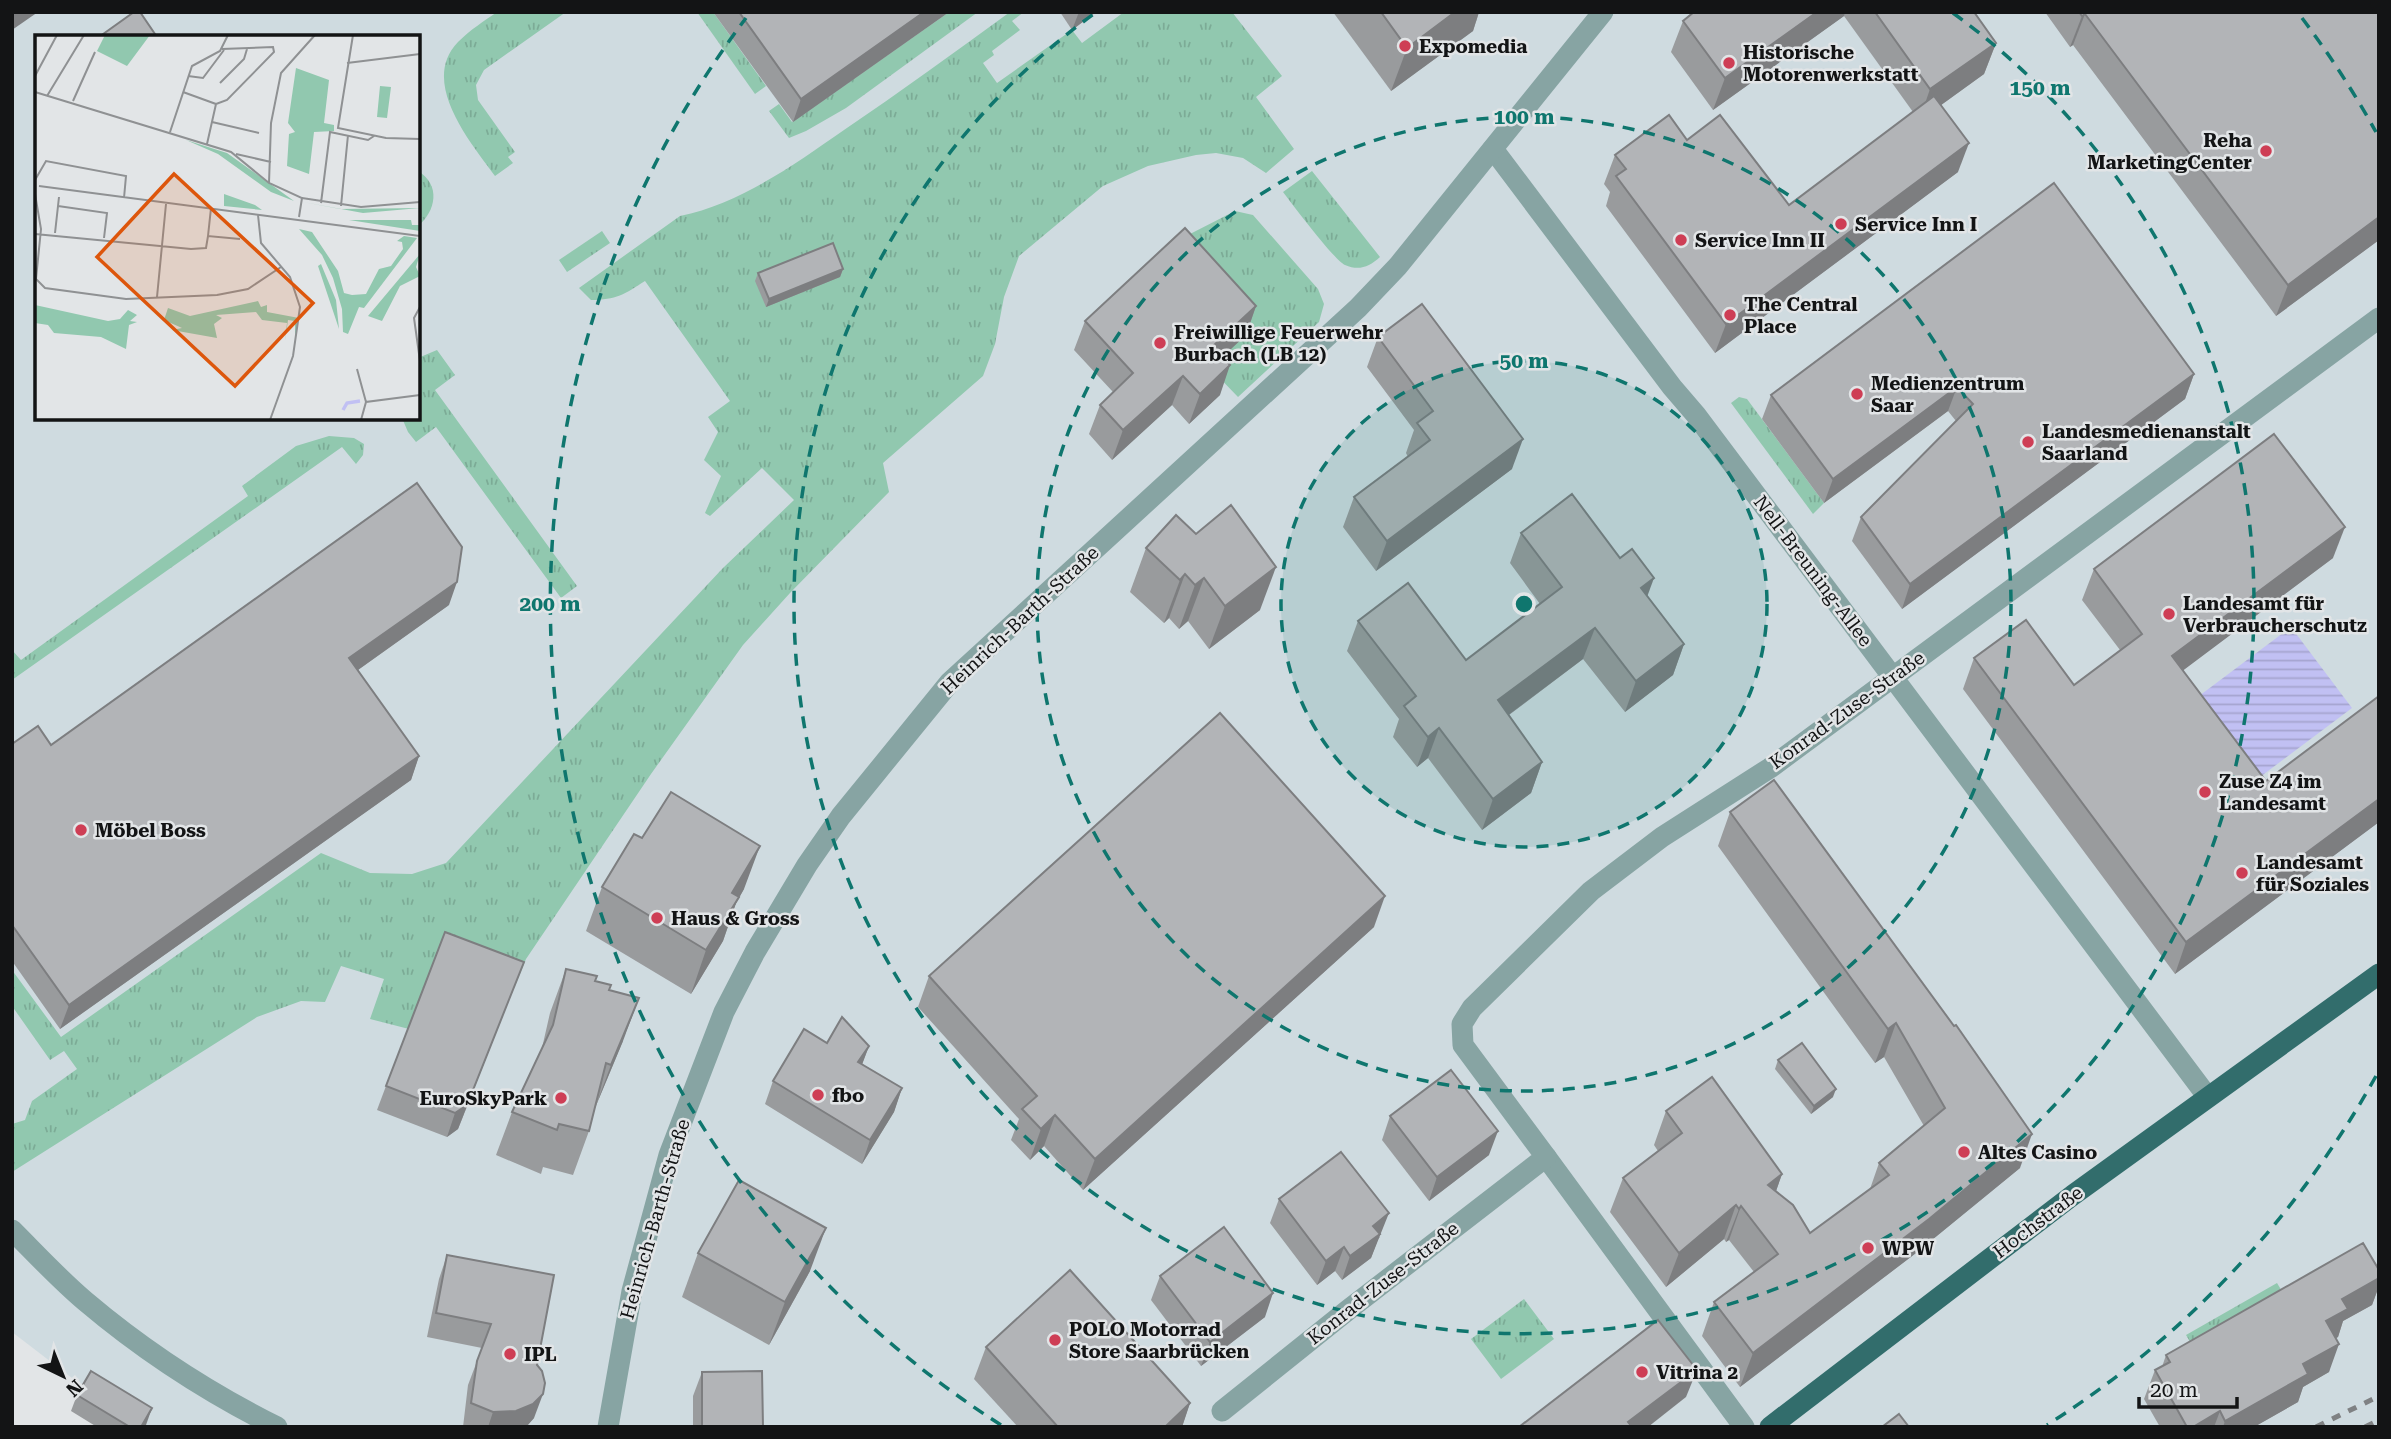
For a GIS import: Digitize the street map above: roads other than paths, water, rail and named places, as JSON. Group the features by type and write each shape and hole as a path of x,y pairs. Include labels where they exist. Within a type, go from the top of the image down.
{"main road":[{"name":"Hochstraße","path":"1770,1427 2073,1195 2379,974"}],"street":[{"name":"Heinrich-Barth-Straße","path":"608,1427 632,1291 673,1143 724,1012 755,952 807,865 841,816 950,682 1358,308 1398,266 1603,12"},
{"name":"Nell-Breuning-Allee","path":"1493,149 1671,387 1696,415 1894,677 2207,1096"},
{"name":"Konrad-Zuse-Straße","path":"1744,1427 1463,1045 1462,1024 1472,1008 1591,891 1662,837 1770,768 2379,318"},
{"name":"Konrad-Zuse-Straße","path":"1222,1411 1546,1157"},
{"path":"12,1230 83,1299 128,1336 225,1401 277,1427"}],"water":[{"path":"2291,627 2352,708 2260,777 2199,696"}],"railway":[{"path":"2316,1427 2379,1396"},
{"path":"2365,1427 2379,1420"}],"place":[{"name":"Expomedia","path":"1405,46"},
{"name":"Historische Motorenwerkstatt","path":"1729,63"},
{"name":"Reha MarketingCenter","path":"2266,151"},
{"name":"Service Inn I","path":"1841,224"},
{"name":"Service Inn II","path":"1681,240"},
{"name":"The Central Place","path":"1730,315"},
{"name":"Freiwillige Feuerwehr Burbach (LB 12)","path":"1160,343"},
{"name":"Medienzentrum Saar","path":"1857,394"},
{"name":"Landesmedienanstalt Saarland","path":"2028,442"},
{"name":"Landesamt für Verbraucherschutz","path":"2169,614"},
{"name":"Zuse Z4 im Landesamt","path":"2205,792"},
{"name":"Möbel Boss","path":"81,830"},
{"name":"Landesamt für Soziales","path":"2242,873"},
{"name":"Haus & Gross","path":"657,918"},
{"name":"fbo","path":"818,1095"},
{"name":"EuroSkyPark","path":"561,1098"},
{"name":"Altes Casino","path":"1964,1152"},
{"name":"WPW","path":"1868,1248"},
{"name":"POLO Motorrad Store Saarbrücken","path":"1055,1340"},
{"name":"IPL","path":"510,1354"},
{"name":"Vitrina 2","path":"1642,1372"}]}
